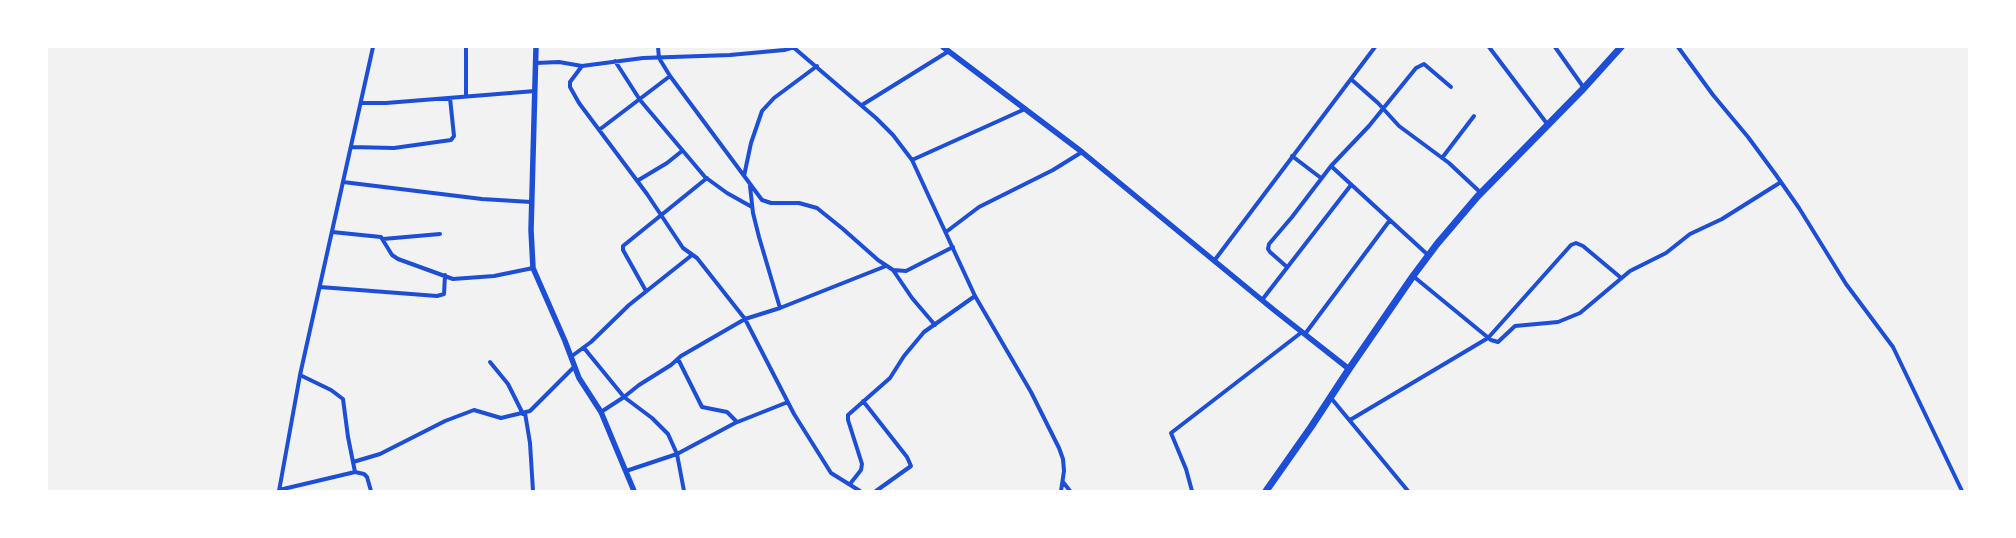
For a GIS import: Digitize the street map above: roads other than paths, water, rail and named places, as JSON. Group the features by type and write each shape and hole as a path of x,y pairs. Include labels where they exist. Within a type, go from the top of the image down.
{"main road":[{"path":"1266,491 1428,255 1482,193 1549,125 1621,47"}],"street":[{"path":"371,491 367,477 364,474 355,472 279,491 300,375 374,47"},
{"path":"466,47 466,95"},
{"path":"536,47 530,230 533,268 572,356 579,378 601,412 634,491"},
{"path":"658,47 659,58 670,76 750,186 758,196 766,202 799,203 817,208 886,266 893,270 906,271 953,247"},
{"path":"536,63 559,62 582,66 615,61 659,58 730,56 794,47 862,105 893,135 912,160 975,296 1031,392 1059,448 1063,459 1063,482 1061,491"},
{"path":"1214,261 1292,156 1352,80 1375,47"},
{"path":"1489,47 1549,125"},
{"path":"1555,47 1584,88"},
{"path":"1678,47 1713,95 1748,137 1800,208 1846,284 1893,347 1962,491"},
{"path":"862,105 946,49 1082,152 1214,261 1349,369"},
{"path":"615,61 640,100 682,151 707,178 727,193 752,207"},
{"path":"1287,267 1270,252 1268,247 1321,178 1416,68 1424,64 1451,87"},
{"path":"582,66 572,77 570,87 579,103 637,180 683,248 692,255 745,319 811,444 830,473 860,491"},
{"path":"744,176 753,136 762,111 774,98 816,66"},
{"path":"599,130 670,76"},
{"path":"1352,80 1411,136 1442,158 1482,193"},
{"path":"361,103 535,91"},
{"path":"351,147 394,148 451,140 454,136 450,98"},
{"path":"912,160 1025,109"},
{"path":"1442,158 1474,116"},
{"path":"637,180 667,163 682,151"},
{"path":"946,232 979,207 1053,170 1082,152"},
{"path":"1292,156 1321,178"},
{"path":"1331,166 1428,255"},
{"path":"646,291 622,248 632,238 707,178"},
{"path":"343,182 482,199 531,202"},
{"path":"1413,276 1488,338 1498,342 1515,326 1558,322 1570,319 1592,304 1620,278 1666,253 1690,234 1734,212 1781,182"},
{"path":"1262,300 1351,184"},
{"path":"750,186 752,207 759,237 780,308"},
{"path":"1192,491 1186,469 1171,433 1304,333 1390,220"},
{"path":"332,232 383,238 440,234"},
{"path":"383,238 392,255 398,259 453,279 494,276 533,268"},
{"path":"1350,420 1488,338 1571,245 1576,243 1583,246 1620,278"},
{"path":"572,356 584,348 622,311 692,255"},
{"path":"601,412 712,336 745,319 780,308 886,266"},
{"path":"893,270 912,298 935,324"},
{"path":"320,287 437,296 444,294 445,275"},
{"path":"850,484 861,470 862,464 848,417 852,411 890,378 914,342 935,324 975,296"},
{"path":"584,348 624,397 663,428 677,454 684,491"},
{"path":"678,359 702,407 727,412 737,422"},
{"path":"490,362 508,384 524,413 530,443 532,491"},
{"path":"353,462 386,451 451,419 474,410 501,418 524,413 537,405 575,366"},
{"path":"300,375 331,390 343,399 355,472"},
{"path":"1331,398 1408,491"},
{"path":"863,401 907,457 911,466 876,491"},
{"path":"626,471 677,454 737,422 788,402"},
{"path":"1063,482 1070,491"}]}
